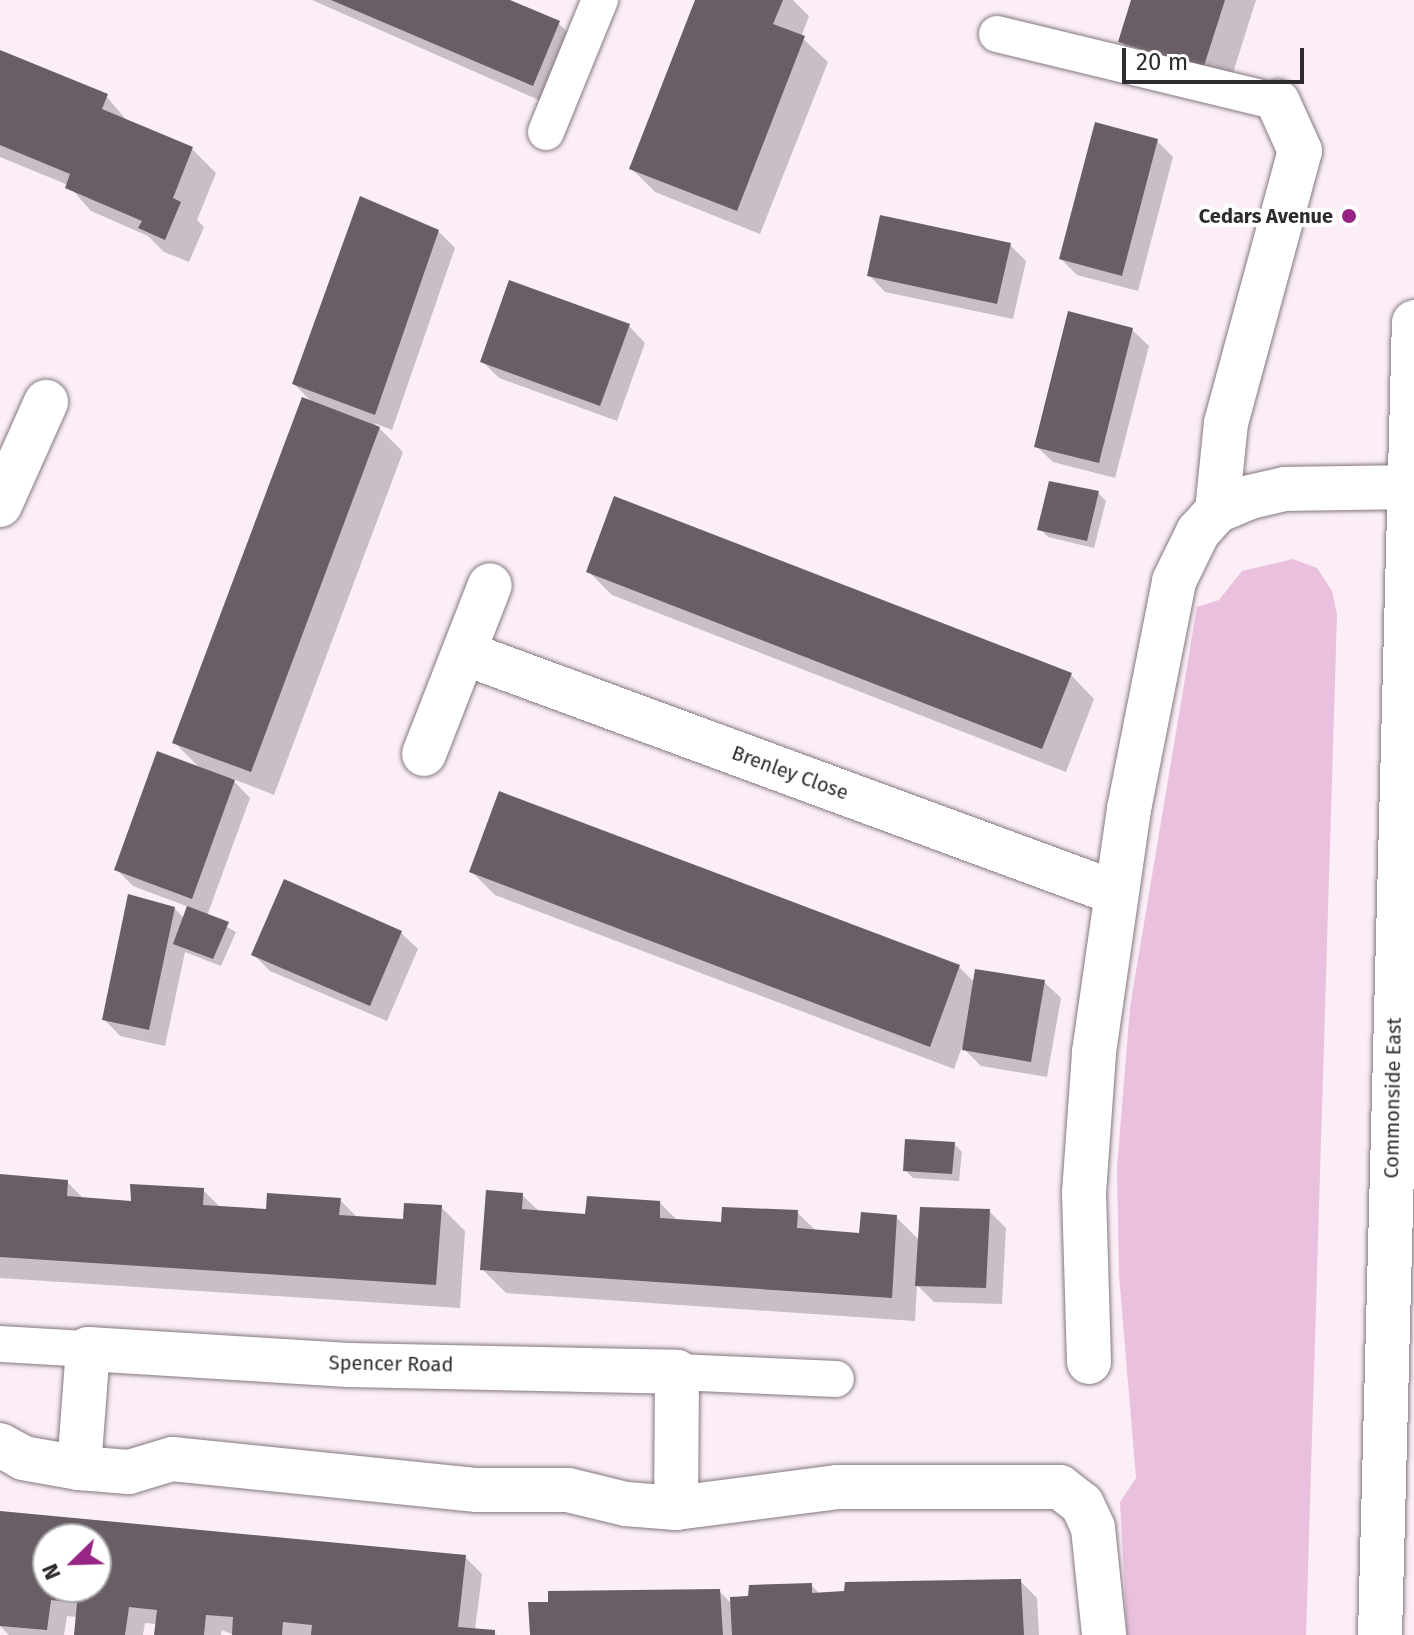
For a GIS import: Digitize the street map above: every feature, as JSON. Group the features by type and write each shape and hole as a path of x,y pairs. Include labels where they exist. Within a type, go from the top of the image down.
{"street":[{"path":"1089,1362 1084,1293 1087,1132 1116,893 1174,581 1186,551 1217,511 1226,423 1300,151 1278,102"},
{"name":"Commonside East","path":"1380,1635 1414,322"},
{"path":"0,505 46,402"},
{"path":"1217,511 1285,489 1410,487"},
{"path":"424,754 490,585"},
{"name":"Brenley Close","path":"464,653 1116,893"},
{"path":"79,1468 88,1349"},
{"name":"Spencer Road","path":"88,1349 349,1365 677,1372"},
{"path":"676,1508 677,1372"},
{"path":"0,1445 23,1458 79,1468 129,1472 172,1459 477,1490 568,1490 626,1504 676,1508 837,1487 1060,1487 1082,1504 1093,1528 1104,1635"}],"lane":[{"path":"546,132 600,0"},
{"path":"997,34 1278,102"},
{"path":"0,1344 88,1349"},
{"path":"677,1372 836,1379"}],"shaded area":[{"path":"1293,559 1317,568 1332,591 1337,615 1306,1635 1127,1635 1120,1502 1136,1478 1119,1275 1117,1168 1130,1007 1197,607 1219,600 1242,571"}],"building":[{"path":"331,0 510,0 560,21 533,86"},
{"path":"695,0 783,0 773,24 805,36 737,211 629,169"},
{"path":"1131,0 1225,0 1203,69 1118,42"},
{"path":"0,50 108,94 102,109 193,147 173,198 181,202 165,240 138,228 142,221 65,188 70,174 0,145"},
{"path":"1095,122 1158,139 1122,276 1059,259"},
{"path":"360,196 439,230 375,415 292,384"},
{"path":"880,215 1011,243 997,304 867,276"},
{"path":"509,280 630,324 600,406 480,362"},
{"path":"1068,311 1133,328 1099,463 1034,447"},
{"path":"302,397 380,427 251,772 172,743"},
{"path":"1049,481 1099,491 1087,541 1037,530"},
{"path":"614,496 1072,673 1042,749 586,572"},
{"path":"157,751 235,780 192,899 114,870"},
{"path":"499,791 960,965 930,1047 469,872"},
{"path":"284,879 402,931 370,1006 251,955"},
{"path":"128,894 175,907 149,1030 102,1020"},
{"path":"187,906 229,922 213,959 173,944"},
{"path":"975,969 1045,980 1031,1062 962,1050"},
{"path":"905,1139 955,1142 952,1174 903,1171"},
{"path":"0,1174 68,1180 67,1196 131,1201 130,1184 204,1188 203,1205 266,1209 267,1193 341,1198 339,1215 403,1219 404,1203 442,1205 436,1285 0,1257"},
{"path":"486,1190 523,1193 522,1209 585,1214 587,1196 660,1201 660,1218 721,1222 722,1207 798,1210 797,1228 859,1233 861,1212 897,1215 892,1298 480,1270"},
{"path":"920,1207 990,1209 986,1288 915,1286"},
{"path":"0,1511 466,1555 458,1627 495,1630 495,1635 311,1635 312,1625 283,1622 282,1635 232,1635 233,1617 206,1615 204,1635 154,1635 157,1610 129,1607 125,1635 74,1635 77,1603 112,1603 112,1523 32,1523 32,1603 51,1603 47,1630 0,1626"},
{"path":"1021,1579 1024,1635 732,1635 730,1597 748,1596 749,1585 812,1583 812,1593 844,1591 845,1582"},
{"path":"720,1589 723,1635 530,1635 528,1602 548,1602 548,1591"}],"place":[{"name":"Cedars Avenue","path":"1349,216"}]}
